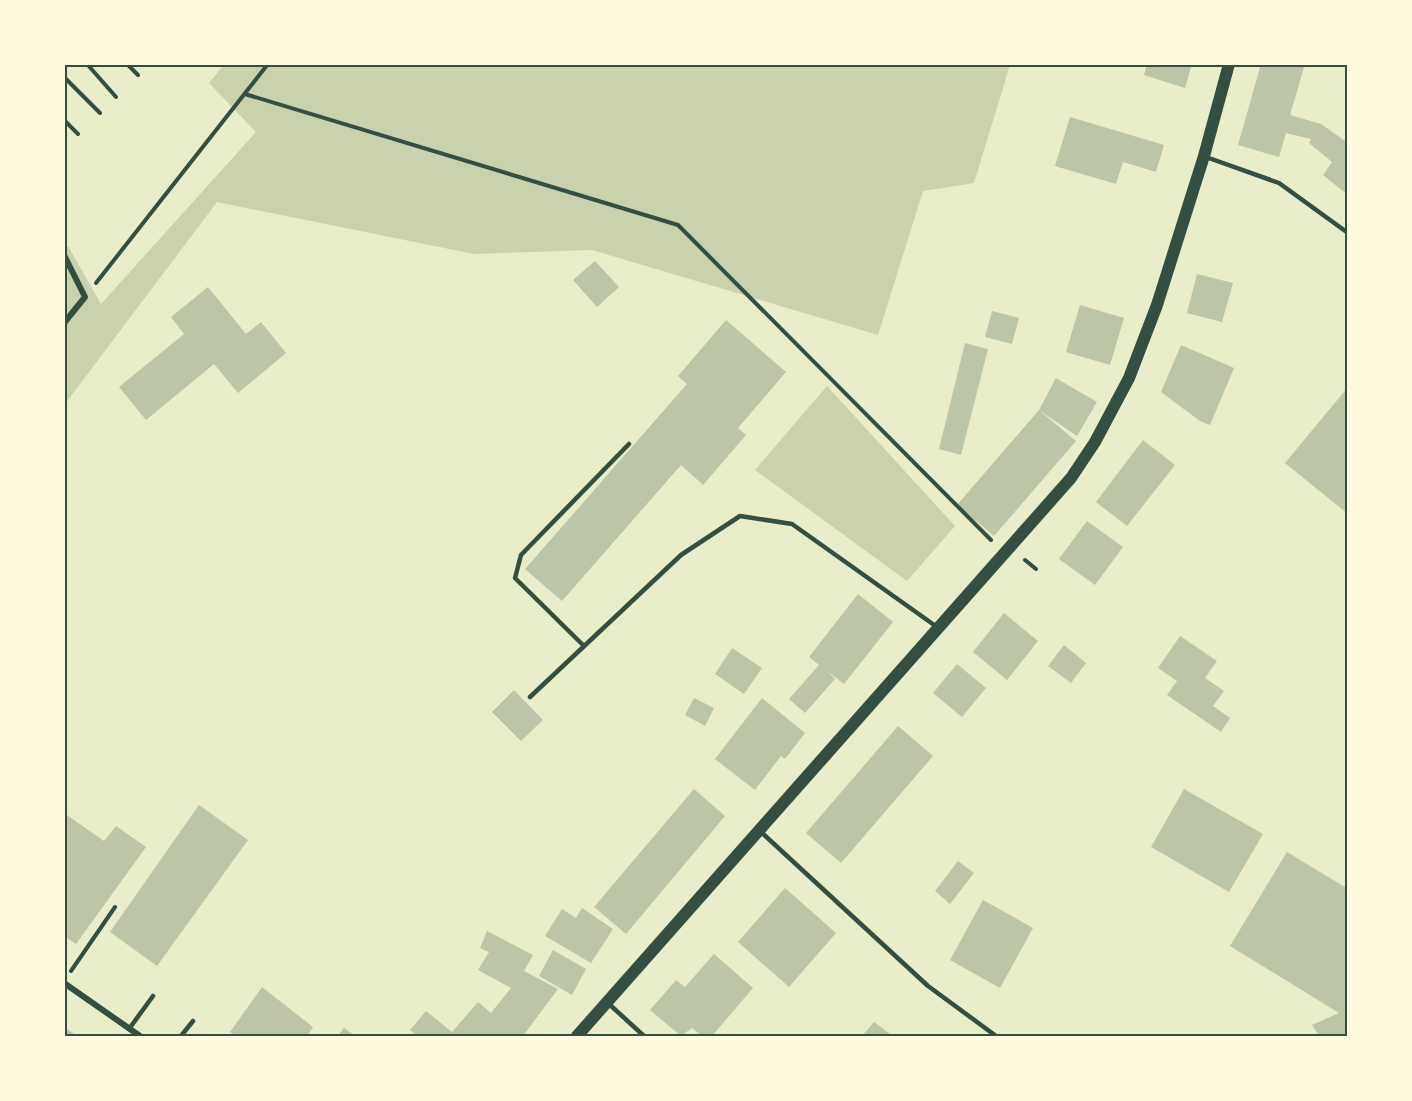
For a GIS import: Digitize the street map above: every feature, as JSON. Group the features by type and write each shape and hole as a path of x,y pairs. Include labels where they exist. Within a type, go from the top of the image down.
{"main road":[{"path":"576,1036 1071,478 1095,442 1129,378 1157,305 1204,156 1228,64"}],"street":[{"path":"64,255 85,297 64,323"},
{"path":"64,982 138,1036"}],"lane":[{"path":"1204,156 1279,183 1347,233"},
{"path":"584,645 515,578 521,555 629,444"},
{"path":"530,697 681,555 740,516 792,524 937,627"},
{"path":"759,830 928,986 996,1036"},
{"path":"129,1029 153,996"},
{"path":"607,1002 645,1036"},
{"path":"182,1036 193,1021"}],"path":[{"path":"87,64 116,97"},
{"path":"127,64 138,75"},
{"path":"85,297 268,64"},
{"path":"64,76 100,113"},
{"path":"245,94 678,225 1005,554"},
{"path":"64,120 78,134"},
{"path":"64,982 115,907"}],"green space":[{"path":"224,65 1010,65 974,183 923,191 878,335 592,250 474,254 217,202 65,404 65,249 68,246 101,304 256,132 209,83"},
{"path":"827,386 955,526 907,581 755,470"}],"building":[{"path":"1147,64 1192,64 1185,88 1144,75"},
{"path":"1261,64 1305,64 1290,115 1321,124 1348,143 1348,195 1323,175 1332,162 1309,143 1311,139 1286,133 1279,157 1238,145"},
{"path":"1070,117 1164,145 1156,172 1123,162 1116,184 1055,166"},
{"path":"595,261 619,287 597,307 573,280"},
{"path":"1197,274 1233,283 1222,322 1187,313"},
{"path":"208,287 246,334 261,322 286,353 238,393 214,364 146,420 119,387 184,334 171,317"},
{"path":"1080,305 1124,318 1110,365 1066,352"},
{"path":"992,311 1019,318 1012,344 985,337"},
{"path":"726,320 786,372 738,428 746,435 703,485 681,465 562,601 525,569 687,384 678,376"},
{"path":"965,343 988,349 961,455 939,449"},
{"path":"1181,345 1234,368 1210,425 1200,421 1161,392"},
{"path":"1056,378 1097,402 1077,436 1039,410"},
{"path":"1348,387 1348,514 1285,463"},
{"path":"1039,410 1076,441 994,536 957,505"},
{"path":"1143,440 1175,465 1127,526 1096,502"},
{"path":"1087,521 1123,547 1095,585 1059,559"},
{"path":"858,594 893,622 844,684 827,671 835,679 805,713 789,699 819,665 809,657"},
{"path":"1004,613 1038,641 1007,680 973,652"},
{"path":"1180,636 1217,661 1205,678 1224,691 1213,706 1230,718 1221,732 1167,695 1177,681 1158,668"},
{"path":"1064,645 1086,663 1071,683 1048,666"},
{"path":"732,648 762,668 744,694 715,674"},
{"path":"957,664 986,688 962,717 933,693"},
{"path":"514,690 543,720 521,741 492,712"},
{"path":"694,698 714,708 705,726 685,715"},
{"path":"762,698 805,733 785,759 781,756 755,790 715,759"},
{"path":"898,726 933,756 841,863 806,833"},
{"path":"694,789 725,816 626,934 594,907"},
{"path":"1184,789 1263,834 1229,892 1151,847"},
{"path":"199,805 248,840 157,966 110,932"},
{"path":"64,813 104,841 116,826 146,847 76,944 64,936"},
{"path":"1287,852 1348,889 1348,1036 1313,1036 1318,1034 1312,1025 1339,1013 1230,946"},
{"path":"958,861 974,873 950,904 935,891"},
{"path":"785,888 836,933 789,987 738,942"},
{"path":"983,900 1033,928 1000,988 950,960"},
{"path":"582,908 613,929 591,963 545,936 562,909 576,918"},
{"path":"487,931 533,955 524,971 558,989 523,1036 418,1036 410,1030 426,1011 452,1032 478,1002 491,1013 511,988 478,970 489,952 480,948"},
{"path":"553,950 586,969 572,995 539,976"},
{"path":"714,954 753,988 712,1036 702,1036 692,1028 681,1036 650,1010 676,980 685,987"},
{"path":"262,987 313,1027 307,1036 236,1036 230,1032"},
{"path":"874,1022 893,1036 862,1036"},
{"path":"64,1027 77,1036 64,1036"},
{"path":"344,1028 355,1036 338,1036"}]}
